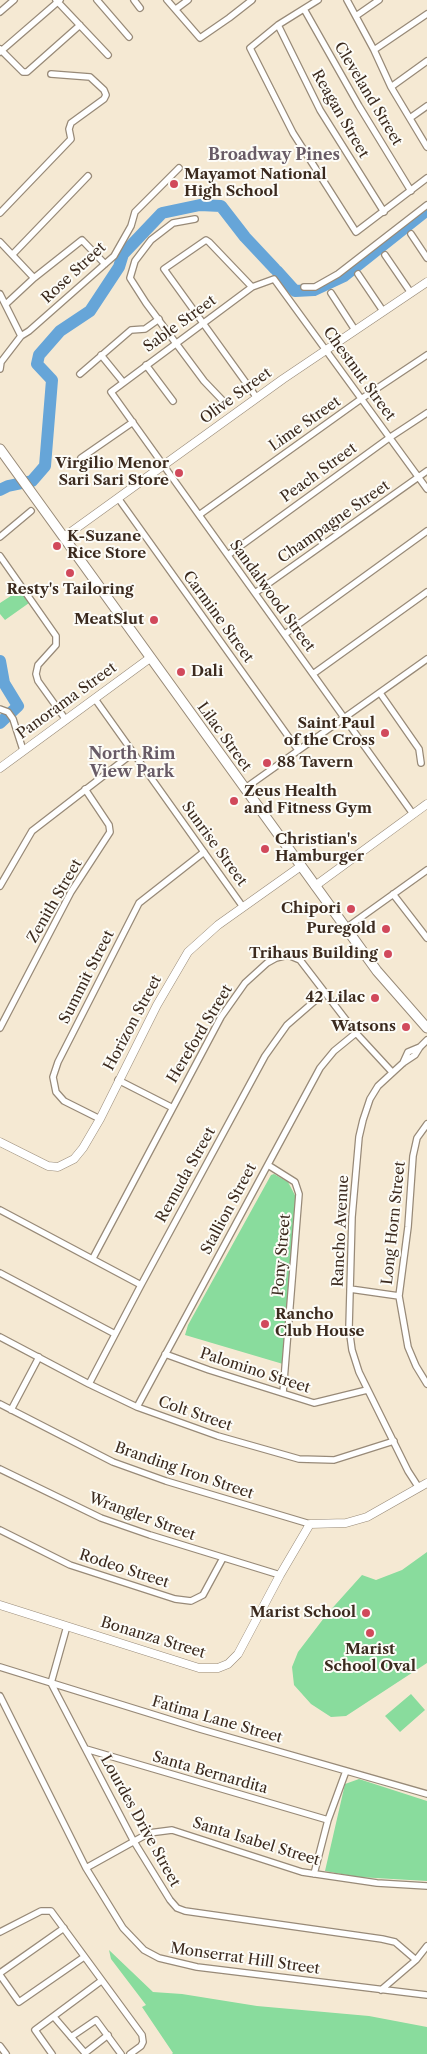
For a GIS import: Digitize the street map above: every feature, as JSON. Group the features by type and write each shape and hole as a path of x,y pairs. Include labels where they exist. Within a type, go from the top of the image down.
{"main road":[{"name":"Lilac Street","path":"0,449 377,971 427,1028"}],"street":[{"path":"0,12 14,0"},
{"path":"97,0 129,37"},
{"path":"134,0 140,8"},
{"path":"167,0 200,38 252,0"},
{"path":"176,10 188,0"},
{"path":"318,0 278,25 250,48 293,133 356,232 427,178"},
{"path":"347,0 374,50 390,87 427,147"},
{"path":"356,16 380,0"},
{"path":"80,25 28,72 23,72 0,50 58,1 108,55"},
{"name":"Cleveland Street","path":"304,9 359,106 411,191"},
{"path":"374,50 427,14"},
{"name":"Reagan Street","path":"278,25 320,110 384,212"},
{"path":"390,87 427,61"},
{"path":"0,213 71,139 69,129 72,123 104,99 106,95 104,90 90,77 52,74"},
{"path":"410,118 427,106"},
{"name":"Rose Street","path":"0,364 21,336 114,256 131,226 135,212 179,168"},
{"path":"13,254 88,176"},
{"path":"304,287 315,287 338,274 427,205"},
{"path":"195,219 173,223 151,240 135,261 130,278 204,381 225,404"},
{"path":"411,234 427,258"},
{"path":"6,304 34,278 82,240 105,264"},
{"path":"252,286 206,240 164,270 257,398"},
{"path":"0,242 34,278"},
{"path":"385,255 411,293"},
{"path":"358,274 383,311"},
{"name":"Chestnut Street","path":"267,281 274,279 427,489"},
{"name":"Sable Street","path":"111,392 252,286 267,281"},
{"name":"Olive Street","path":"64,537 257,398 427,282"},
{"path":"331,293 355,330"},
{"path":"0,294 21,336"},
{"path":"80,374 132,330 145,329 159,319"},
{"name":"Lime Street","path":"199,515 361,399 427,355"},
{"path":"101,356 123,382"},
{"path":"146,365 173,401"},
{"name":"Sandalwood Street","path":"111,392 413,814"},
{"name":"Peach Street","path":"228,555 389,438 427,413"},
{"path":"81,458 133,422"},
{"name":"Champagne Street","path":"255,593 427,471"},
{"name":"Carmine Street","path":"118,498 298,750"},
{"path":"0,537 31,511"},
{"path":"284,634 427,531"},
{"path":"0,556 56,636 56,645 38,665 36,674 38,681 66,720"},
{"path":"313,674 427,592"},
{"name":"Panorama Street","path":"0,768 150,658"},
{"path":"244,788 427,660"},
{"path":"380,693 420,749 421,762"},
{"name":"Sunrise Street","path":"95,699 243,907"},
{"path":"0,709 8,712 12,719 23,750"},
{"path":"0,886 32,831 133,753"},
{"name":"Zenith Street","path":"0,1028 71,892 110,832 109,824 85,789"},
{"path":"316,886 427,804"},
{"name":"Summit Street","path":"100,1119 64,1101 56,1092 53,1077 58,1062 139,903 204,852"},
{"name":"Horizon Street","path":"0,1142 38,1162 58,1167 74,1159 83,1148 100,1119 157,1005 188,952 204,936 301,866"},
{"path":"346,928 427,870"},
{"path":"393,894 427,938"},
{"name":"Hereford Street","path":"93,1258 171,1107 221,1016 245,983 267,963 282,956 294,956 304,964 356,1033 392,1072"},
{"name":"Remuda Street","path":"89,1384 265,1056 287,1025 325,992"},
{"name":"Stallion Street","path":"137,1407 320,1068 334,1051 356,1033"},
{"name":"Rancho Avenue","path":"419,1488 408,1471 355,1362 350,1340 350,1289 352,1217 359,1136 370,1099 382,1081 403,1063 415,1056 427,1040"},
{"path":"118,1080 171,1107"},
{"name":"Long Horn Street","path":"427,1124 417,1138 408,1227 398,1296 408,1347 416,1366 427,1384"},
{"name":"Pony Street","path":"268,1165 295,1182 299,1194 284,1393"},
{"path":"0,1210 141,1285"},
{"path":"0,1273 115,1334"},
{"path":"350,1289 398,1296"},
{"name":"Colt Street","path":"0,1337 137,1407 218,1436 299,1459 334,1460 394,1441"},
{"name":"Palomino Street","path":"165,1354 314,1403 367,1390"},
{"path":"12,1410 39,1357"},
{"name":"Branding Iron Street","path":"0,1404 113,1462 166,1481 310,1524"},
{"name":"Wrangler Street","path":"0,1469 101,1518 150,1536 280,1575"},
{"path":"310,1524 362,1519 378,1512 427,1483"},
{"name":"Bonanza Street","path":"0,1605 199,1668 218,1668 232,1661 241,1650 280,1575 310,1524"},
{"name":"Rodeo Street","path":"0,1530 70,1565 175,1599 191,1601 203,1595 223,1558"},
{"path":"51,1683 67,1626"},
{"name":"Fatima Lane Street","path":"0,1667 427,1794"},
{"name":"Lourdes Drive Street","path":"51,1683 133,1840 170,1900 181,1910 382,1939 395,1942 416,1960"},
{"name":"Monserrat Hill Street","path":"0,1696 86,1868 130,1937 144,1950 159,1958 196,1967 427,1996"},
{"name":"Santa Bernardita","path":"86,1749 328,1820"},
{"path":"314,1874 328,1820 346,1771"},
{"name":"Santa Isabel Street","path":"86,1868 133,1840 155,1831 172,1830 292,1869 314,1874 378,1884 427,1886"},
{"path":"0,1932 45,1910 51,1911 142,2035 143,2042 140,2048 130,2054"},
{"path":"64,1928 0,1974 19,2002 84,1957"},
{"path":"381,1990 416,1960 427,1946"},
{"path":"52,2054 35,2031 36,2029 102,1981"},
{"path":"54,2017 85,2053 108,2035"},
{"path":"71,2037 96,2020 121,2054"},
{"path":"0,2046 6,2054"}],"green space":[{"path":"20,590 29,603 5,620 0,614 0,603"},
{"path":"274,1174 288,1182 297,1199 283,1364 185,1335 188,1325 271,1175"},
{"name":"Marist School Oval","path":"427,1552 427,1663 346,1716 331,1717 311,1704 294,1685 292,1667 298,1652 327,1614 362,1575 376,1580 402,1570"},
{"path":"411,1694 425,1710 400,1732 385,1716"},
{"path":"359,1779 427,1801 427,1881 358,1877 325,1871 345,1784"},
{"path":"109,1950 153,1992 182,1994 257,2006 369,2016 427,2027 427,2054 172,2054 142,2007 146,2005 111,1959"}],"waterway":[{"path":"0,490 8,486 32,481 45,466 52,380 37,364 39,355 60,331 90,311 119,267 123,254 162,213 200,205 221,206 245,237 275,269"},
{"path":"277,271 295,291 314,290 344,276 427,210"},
{"path":"0,661 4,683 18,706 0,723"}],"place":[{"name":"Mayamot National High School","path":"174,184"},
{"name":"Virgilio Menor Sari Sari Store","path":"179,473"},
{"name":"K-Suzane Rice Store","path":"57,546"},
{"name":"Resty's Tailoring","path":"70,573"},
{"name":"MeatSlut","path":"154,620"},
{"name":"Dali","path":"181,672"},
{"name":"Saint Paul of the Cross","path":"385,733"},
{"name":"88 Tavern","path":"267,763"},
{"name":"Zeus Health and Fitness Gym","path":"234,801"},
{"name":"Christian's Hamburger","path":"265,849"},
{"name":"Chipori","path":"351,909"},
{"name":"Puregold","path":"386,929"},
{"name":"Trihaus Building","path":"388,954"},
{"name":"42 Lilac","path":"375,998"},
{"name":"Watsons","path":"406,1027"},
{"name":"Rancho Club House","path":"265,1324"},
{"name":"Marist School","path":"366,1613"},
{"name":"Marist School Oval","path":"370,1633"}],"district":[{"name":"Broadway Pines","path":"274,155"},
{"name":"North Rim View Park","path":"132,763"}]}
